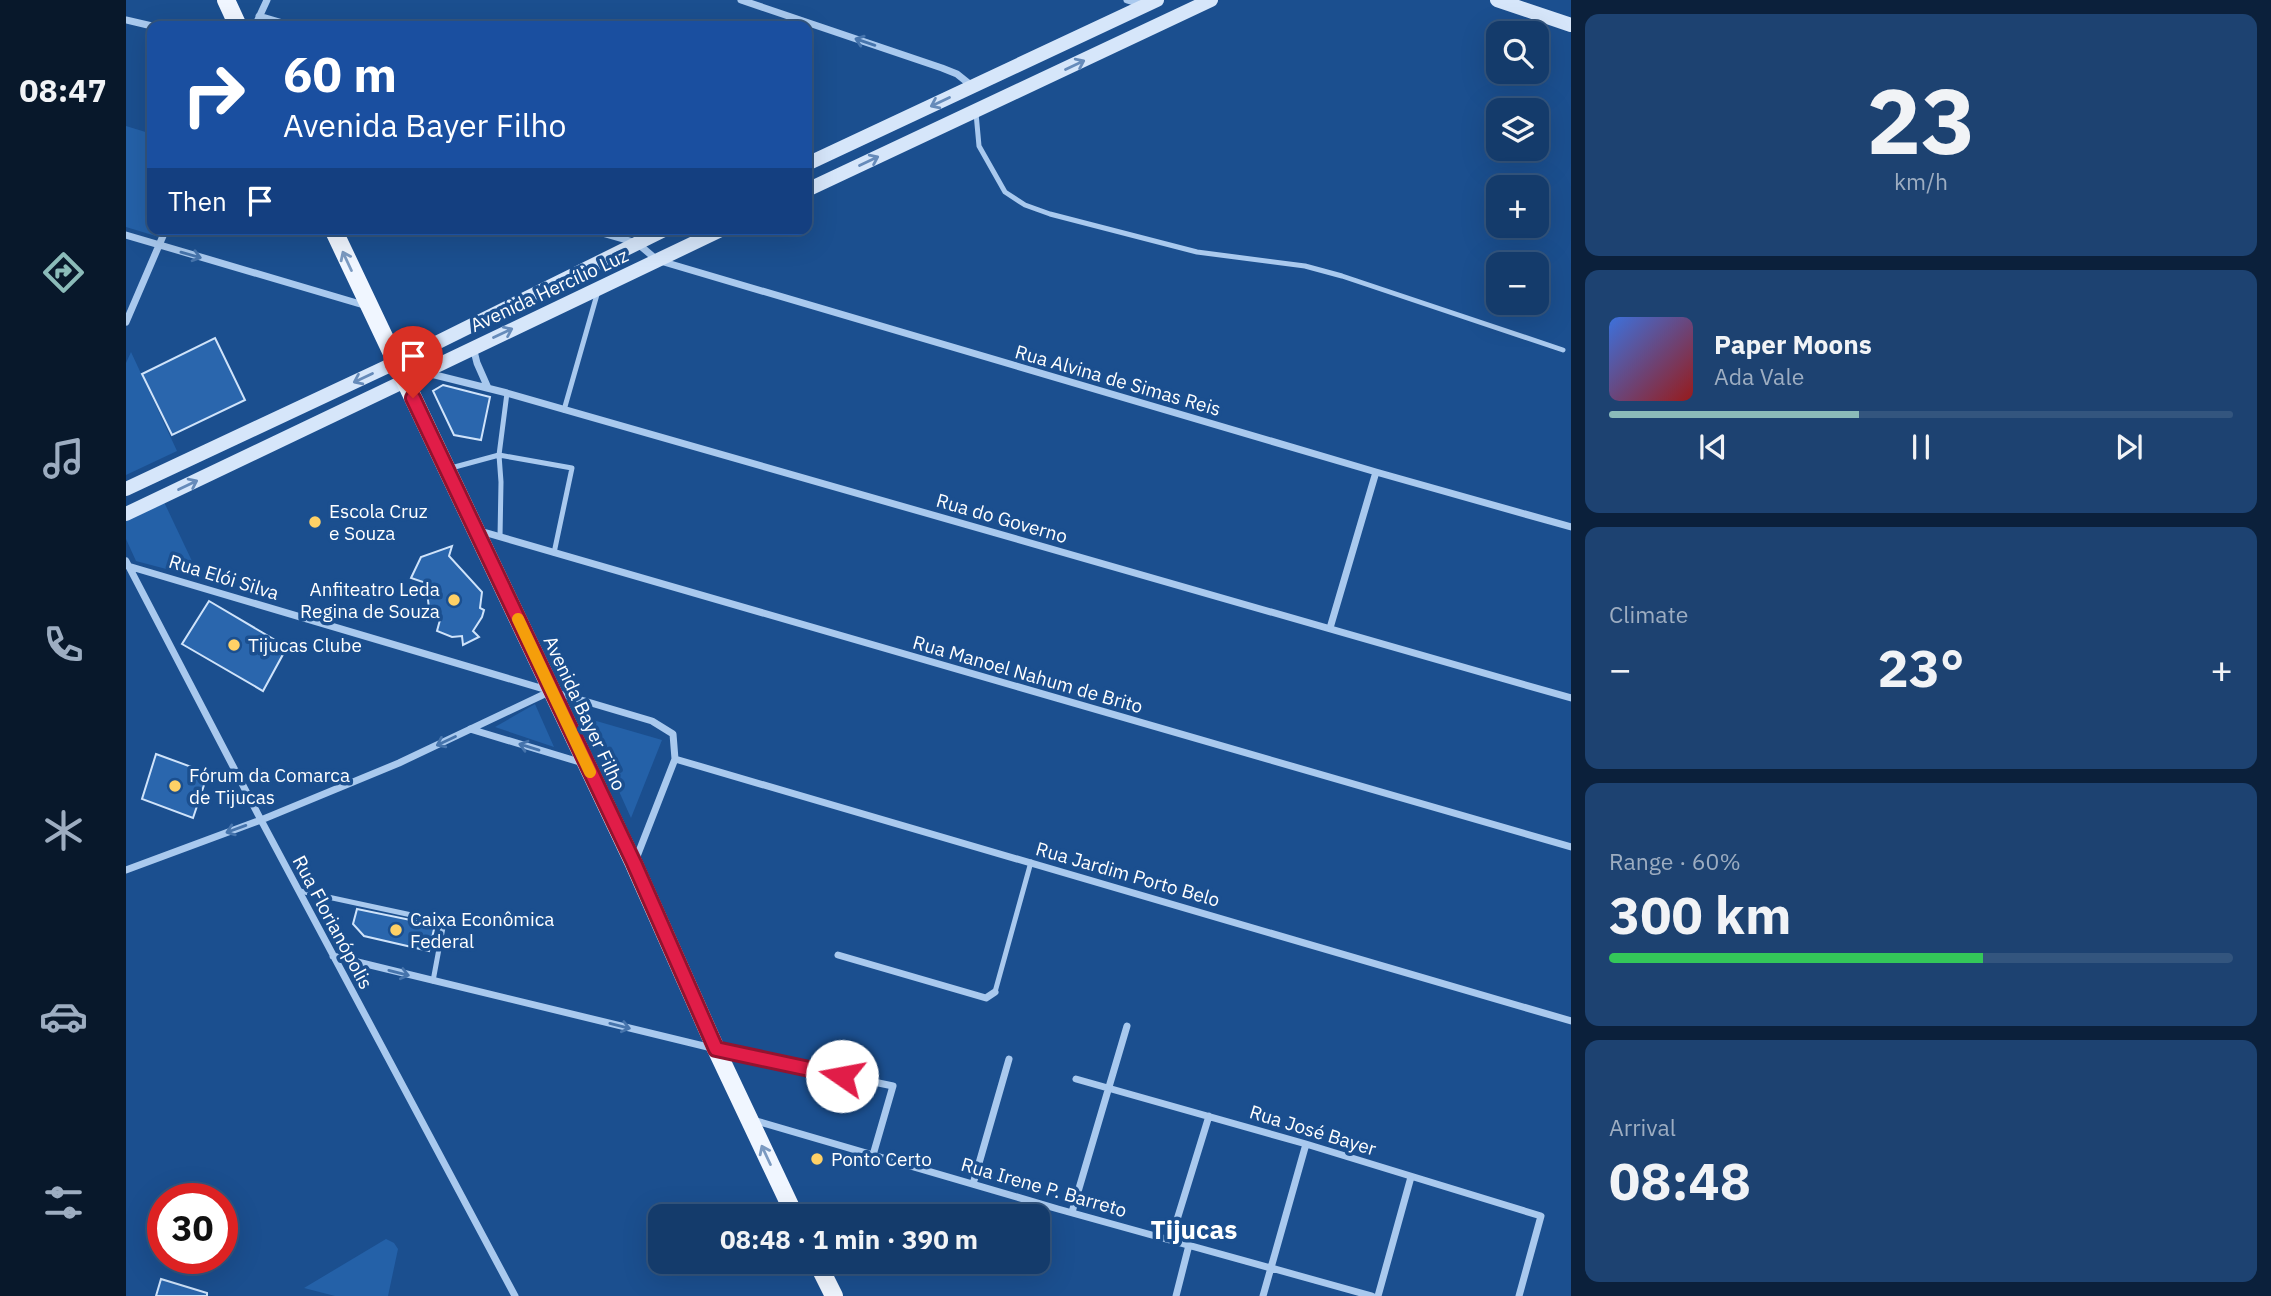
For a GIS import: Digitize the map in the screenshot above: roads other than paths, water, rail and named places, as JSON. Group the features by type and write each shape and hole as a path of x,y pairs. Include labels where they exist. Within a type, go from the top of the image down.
{"main road":[{"path":"226,0 236,21"},
{"name":"Avenida Bayer Filho","path":"336,235 634,863 716,1049 789,1204"},
{"path":"823,1274 834,1296"}],"street":[{"path":"257,21 267,0"},
{"path":"741,0 803,21"},
{"path":"1128,0 1151,3"},
{"path":"812,188 1211,0"},
{"path":"1497,0 1571,25"},
{"path":"812,162 1151,3"},
{"path":"259,16 276,21"},
{"path":"126,20 147,25"},
{"path":"812,24 942,68 957,74 972,86"},
{"path":"126,235 368,306"},
{"path":"126,322 163,235"},
{"path":"609,235 637,243 657,260"},
{"name":"Avenida Hercílio Luz","path":"126,489 396,363 654,235"},
{"name":"Avenida Hercílio Luz","path":"126,514 710,235"},
{"name":"Rua Alvina de Simas Reis","path":"657,260 1571,527"},
{"path":"473,347 488,388"},
{"name":"Rua do Governo","path":"423,372 507,393 1571,698"},
{"path":"1330,628 1376,472"},
{"name":"Rua Manoel Nahum de Brito","path":"476,530 1571,847"},
{"name":"Rua Elói Silva","path":"127,563 652,720 673,734 676,759"},
{"name":"Rua Florianópolis","path":"127,563 515,1296"},
{"path":"126,870 261,820 399,763 552,691"},
{"path":"470,729 587,765"},
{"path":"634,863 676,759"},
{"name":"Rua Jardim Porto Belo","path":"676,759 1571,1021"},
{"path":"838,955 986,998 995,992"},
{"path":"333,956 716,1049 893,1086 873,1155"},
{"path":"1072,1212 1127,1026"},
{"path":"973,1184 1009,1059"},
{"name":"Rua José Bayer","path":"1076,1079 1306,1144 1541,1216 1519,1296"},
{"path":"1171,1239 1209,1116"},
{"name":"Rua Irene P. Barreto","path":"749,1118 1372,1296"},
{"path":"1263,1296 1306,1144"},
{"path":"1378,1296 1411,1177"},
{"path":"1176,1296 1189,1245"}],"lane":[{"path":"975,111 979,146 1005,192 1025,205 1186,250 1305,266 1563,350"},
{"path":"564,410 598,288"},
{"path":"500,537 499,455 507,393"},
{"path":"448,469 499,455 572,468 554,553"},
{"path":"995,992 1031,862"},
{"path":"300,891 444,922 433,981"}],"place":[{"name":"Escola Cruz e Souza","path":"315,522"},
{"name":"Anfiteatro Leda Regina de Souza","path":"454,600"},
{"name":"Tijucas Clube","path":"234,645"},
{"name":"Fórum da Comarca de Tijucas","path":"175,786"},
{"name":"Caixa Econômica Federal","path":"396,930"},
{"name":"Ponto Certo","path":"817,1159"}],"district":[{"name":"Tijucas","path":"1194,1230"}]}
